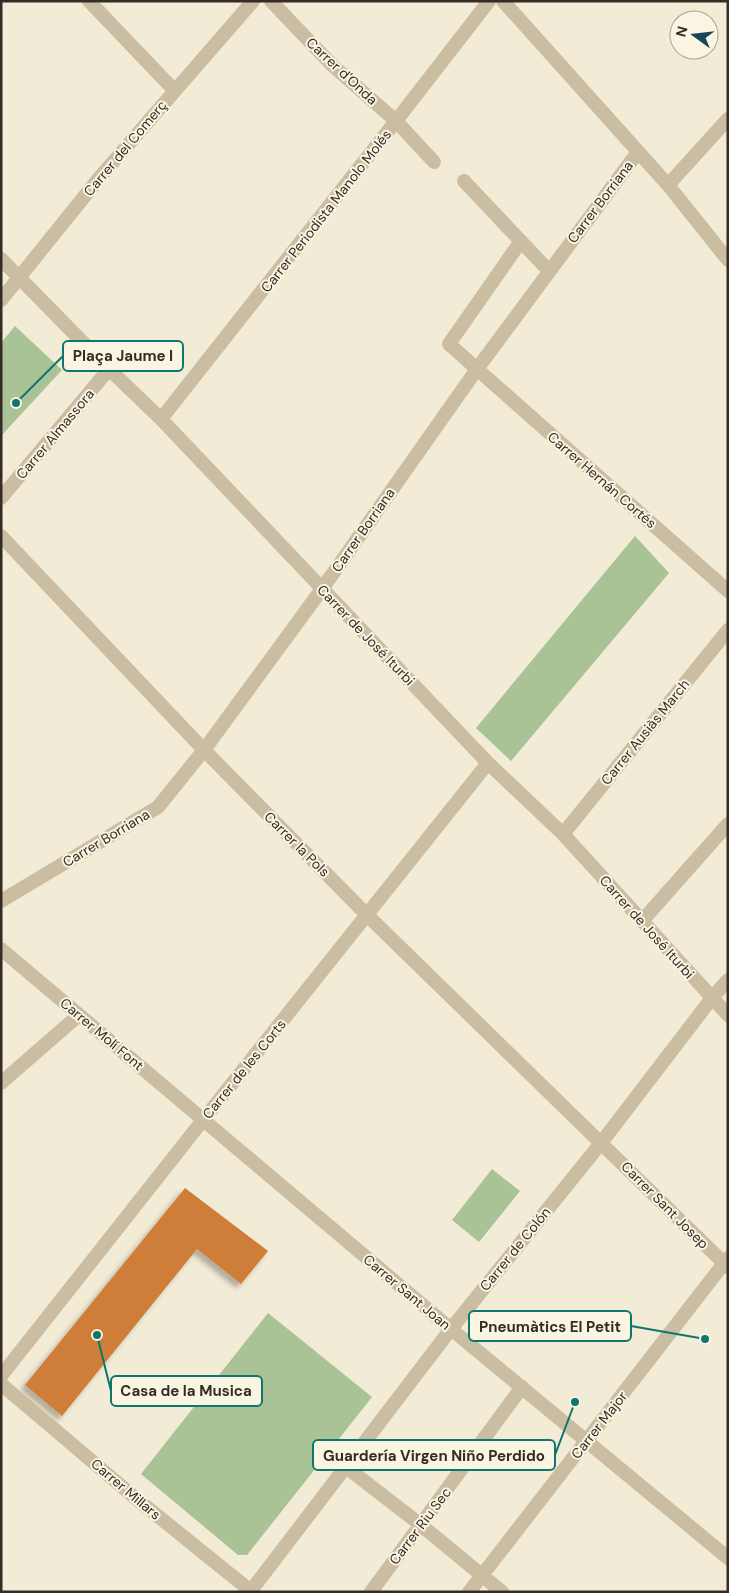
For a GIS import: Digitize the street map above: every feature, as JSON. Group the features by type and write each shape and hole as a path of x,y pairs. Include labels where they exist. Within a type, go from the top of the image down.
{"street":[{"path":"89,1 174,90"},
{"name":"Carrer del Comerç","path":"1,300 100,177 253,1"},
{"name":"Carrer d'Onda","path":"271,1 332,65 396,121 434,162"},
{"name":"Carrer Periodista Manolo Molés","path":"161,419 489,1"},
{"path":"503,1 668,185 728,260"},
{"path":"668,185 728,119"},
{"name":"Carrer Borriana","path":"1,901 158,807 204,750 322,588 477,369 638,152"},
{"path":"464,181 549,271"},
{"name":"Carrer Hernán Cortés","path":"521,241 449,344 728,591"},
{"name":"Carrer de José Iturbi","path":"1,259 161,419 488,764 563,834 728,1015"},
{"name":"Carrer Almassora","path":"1,498 109,369"},
{"name":"Carrer la Pols","path":"1,536 204,750 367,915 602,1142"},
{"name":"Carrer Ausiàs March","path":"563,834 728,630"},
{"name":"Carrer de les Corts","path":"1,1376 202,1120 488,764"},
{"path":"642,921 728,824"},
{"name":"Carrer Molí Font","path":"1,949 202,1120"},
{"name":"Carrer de Colón","path":"251,1592 451,1329 602,1142 712,998 728,980"},
{"path":"1,1083 79,1016"},
{"name":"Carrer Sant Joan","path":"202,1120 728,1558"},
{"name":"Carrer Sant Josep","path":"602,1142 726,1263"},
{"name":"Carrer Major","path":"469,1592 726,1263"},
{"name":"Carrer Millars","path":"1,1384 133,1496 251,1592"},
{"name":"Carrer Riu Sec","path":"371,1592 522,1388"},
{"path":"346,1467 421,1525 502,1592"}],"green space":[{"path":"15,326 62,370 1,436 1,343"},
{"path":"635,536 669,573 511,761 476,728"},
{"path":"492,1169 520,1191 479,1242 452,1220"},
{"path":"268,1313 372,1397 247,1555 238,1555 141,1474"}],"building":[{"path":"185,1188 268,1251 241,1284 197,1249 62,1416 25,1385"}],"place":[{"name":"Plaça Jaume I","path":"16,403"},
{"name":"Casa de la Musica","path":"97,1335"},
{"name":"Pneumàtics El Petit","path":"705,1339"},
{"name":"Guardería Virgen Niño Perdido","path":"575,1402"}]}
